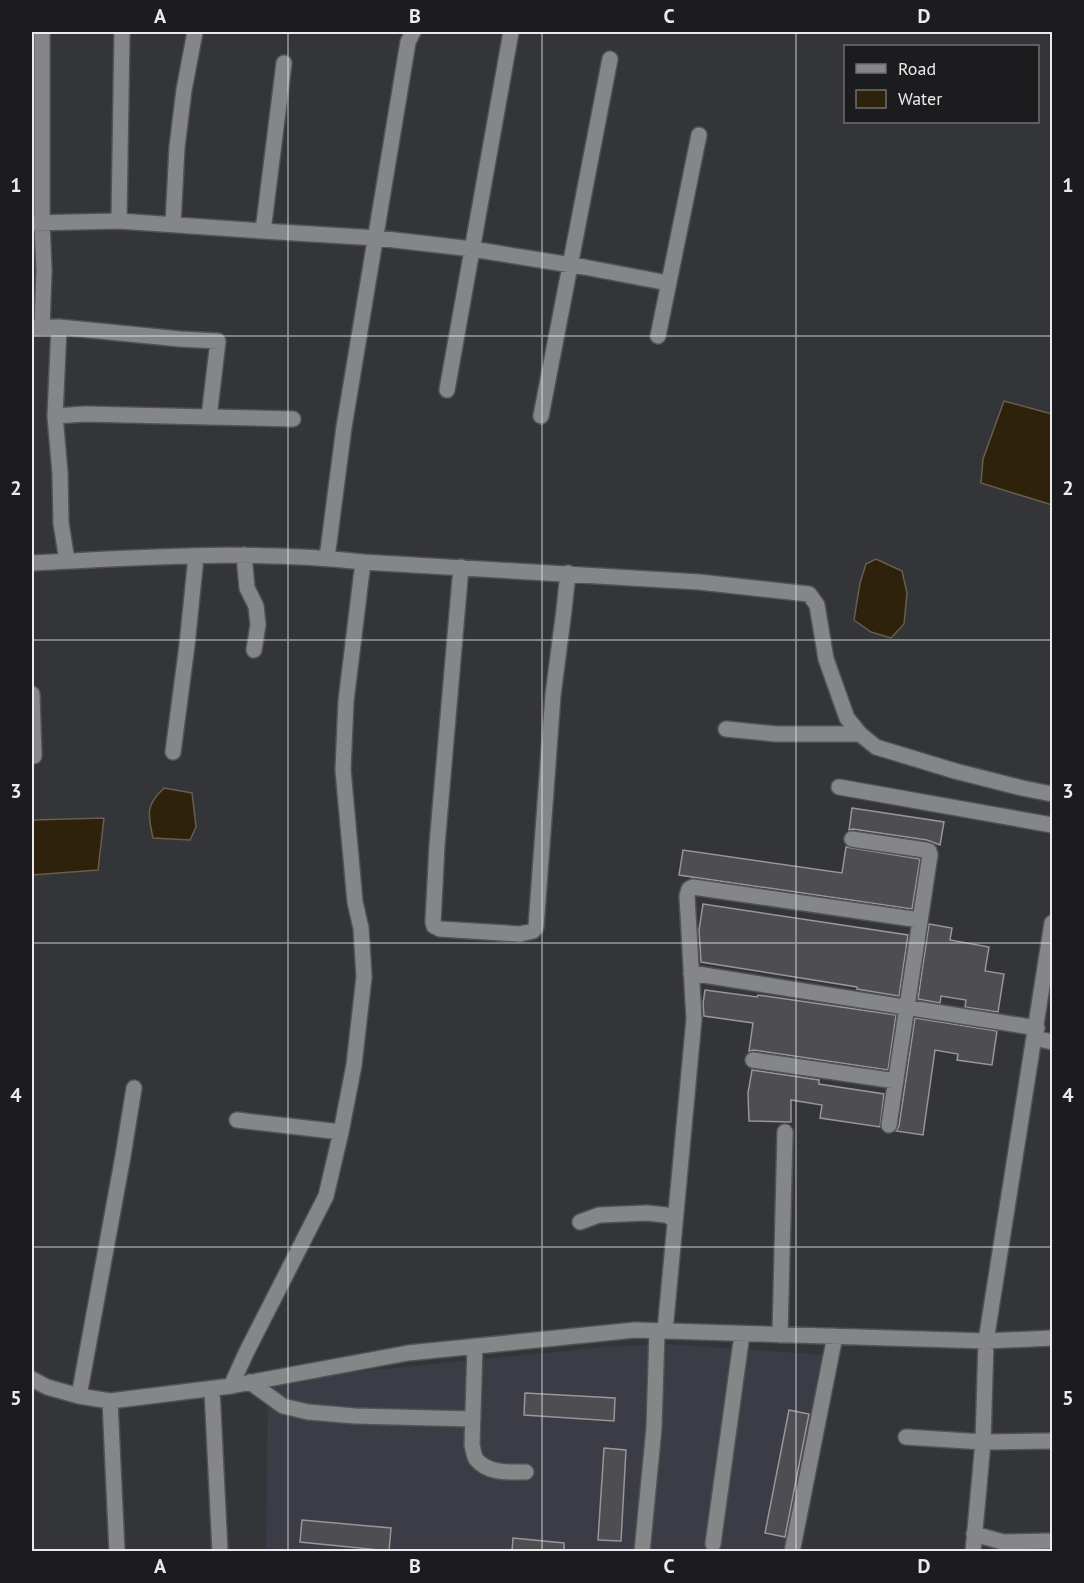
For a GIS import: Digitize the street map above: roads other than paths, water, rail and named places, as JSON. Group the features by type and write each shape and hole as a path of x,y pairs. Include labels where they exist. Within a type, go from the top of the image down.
{"street":[{"path":"42,32 37,223 44,270 37,328 59,327 218,341 209,417"},
{"path":"119,221 122,32"},
{"path":"173,224 177,147 184,90 195,32"},
{"path":"327,558 344,427 408,42 413,32"},
{"path":"447,390 512,32"},
{"path":"541,416 610,59"},
{"path":"263,231 285,63"},
{"path":"658,336 699,135"},
{"path":"37,223 119,221 377,238 570,264 668,284"},
{"path":"59,327 55,416 60,473 61,523 67,561"},
{"path":"55,416 85,414 292,419"},
{"path":"244,555 247,588 256,606 258,625 254,650"},
{"path":"32,563 244,555 327,558 699,582 809,594 817,605 826,659 847,718 860,734 876,747 955,771 1053,794"},
{"path":"173,752 196,557"},
{"path":"231,1386 326,1196 354,1065 364,977 361,928 355,902 343,770 346,701 363,562"},
{"path":"461,567 437,845 433,922 434,926 440,929 520,934 533,931 536,927 553,695 568,573"},
{"path":"32,694 34,756"},
{"path":"726,729 776,734 860,734"},
{"path":"838,787 1053,825"},
{"path":"852,839 925,850 930,855 890,1125"},
{"path":"642,1551 661,1331 675,1220 694,1019 687,896 689,889 693,887 920,920"},
{"path":"973,1551 982,1442 986,1341 1053,923"},
{"path":"691,973 907,1007 1036,1033 1053,1042"},
{"path":"753,1060 896,1082"},
{"path":"79,1396 134,1088"},
{"path":"237,1120 341,1132"},
{"path":"780,1335 785,1132"},
{"path":"580,1222 598,1215 647,1213 666,1215 675,1220"},
{"path":"32,1379 47,1387 79,1396 110,1401 231,1386 408,1353 635,1330 986,1341 1053,1338"},
{"path":"713,1545 742,1334"},
{"path":"792,1551 835,1336"},
{"path":"475,1346 472,1445 476,1458 489,1469 502,1472 526,1472"},
{"path":"250,1382 284,1406 308,1412 355,1416 473,1419"},
{"path":"212,1389 220,1551"},
{"path":"110,1401 117,1551"},
{"path":"906,1437 982,1442 1053,1442"},
{"path":"974,1534 1003,1542 1053,1541"}],"water":[{"path":"1004,401 1052,414 1052,505 981,483 983,459"},
{"path":"876,559 902,571 907,593 904,624 891,638 871,632 854,620 860,583 866,564"},
{"path":"164,788 192,793 196,827 190,840 153,838 150,823 151,805"},
{"path":"104,818 98,870 32,875 33,820"}]}
